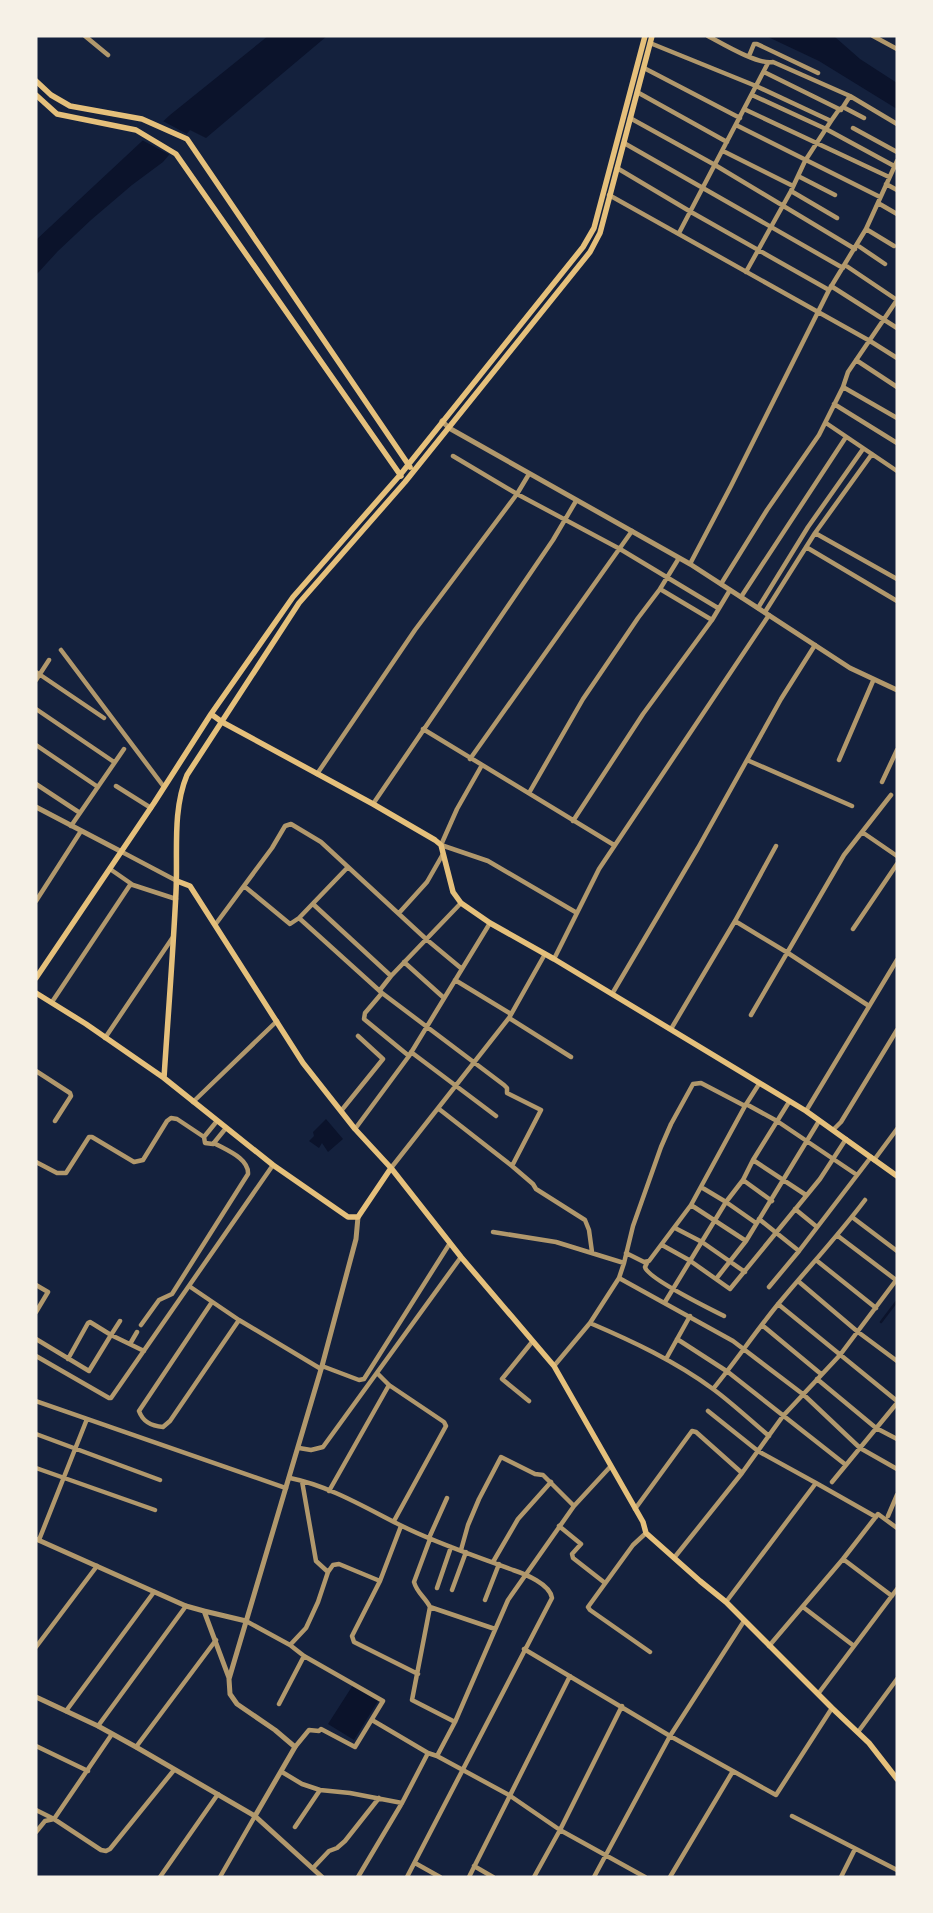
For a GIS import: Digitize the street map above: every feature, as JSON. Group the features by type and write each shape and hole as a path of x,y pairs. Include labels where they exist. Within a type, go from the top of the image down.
{"main road":[{"path":"164,1078 177,881 178,813 182,788 197,757 299,604 405,482 590,252 600,233 607,194 645,36"},
{"path":"36,978 122,852 212,714 293,597 400,475 583,247 594,228 617,168 652,36"},
{"path":"36,81 51,95 70,106 142,119 186,139 407,466 414,470"},
{"path":"36,95 57,114 136,130 176,154 405,482"},
{"path":"212,714 222,722 430,836 441,846 453,892 461,903 490,923 554,959 806,1111 897,1176"},
{"path":"177,881 190,886 215,924 234,958 303,1063 355,1129 391,1168 461,1257 554,1366 643,1522 646,1533 726,1602 832,1708 870,1743 897,1779"},
{"path":"36,993 164,1078 273,1165 348,1217 358,1217 391,1168"}],"street":[{"path":"85,36 108,54"},
{"path":"708,36 749,56 768,63 773,62 850,96 897,124"},
{"path":"873,36 897,49"},
{"path":"650,43 756,86 831,121"},
{"path":"749,56 754,44 757,44 818,73"},
{"path":"679,233 768,63"},
{"path":"644,68 740,118"},
{"path":"764,72 864,118"},
{"path":"637,92 727,142"},
{"path":"690,564 732,486 830,288 866,229 896,165 826,128 752,95"},
{"path":"746,272 792,189 805,161 826,128 850,96"},
{"path":"744,109 889,177"},
{"path":"630,118 885,264"},
{"path":"736,125 880,197"},
{"path":"853,128 897,152"},
{"path":"624,143 771,228 844,266 897,300 848,372 843,387 819,435 767,510 720,584"},
{"path":"722,151 792,189 837,218"},
{"path":"617,168 758,251 830,288 897,328"},
{"path":"798,176 835,195"},
{"path":"886,184 897,190"},
{"path":"607,194 870,341 897,358"},
{"path":"878,204 897,214"},
{"path":"866,229 894,246"},
{"path":"856,360 897,387"},
{"path":"843,387 897,418"},
{"path":"834,404 897,443"},
{"path":"442,421 449,428 690,564 850,668 873,681 897,690"},
{"path":"826,423 897,472"},
{"path":"741,597 846,437"},
{"path":"758,608 808,527 863,448"},
{"path":"554,959 599,869 614,845 767,614 815,533 872,454"},
{"path":"453,456 517,494 620,550 718,608"},
{"path":"317,774 415,630 517,494 529,474"},
{"path":"373,804 566,521 576,501"},
{"path":"470,759 632,532"},
{"path":"815,533 897,579"},
{"path":"806,547 897,601"},
{"path":"529,793 583,699 638,618 668,578 679,558"},
{"path":"660,589 712,620"},
{"path":"573,821 643,714 712,620 730,590"},
{"path":"612,994 698,848 781,699 814,645"},
{"path":"61,650 164,787"},
{"path":"36,680 38,673 49,660"},
{"path":"38,673 104,718"},
{"path":"839,760 873,681"},
{"path":"36,709 114,762"},
{"path":"423,730 614,845"},
{"path":"36,745 98,787"},
{"path":"71,826 124,749"},
{"path":"882,782 897,750"},
{"path":"747,760 852,806"},
{"path":"482,765 456,809 441,846 488,861 577,913"},
{"path":"36,784 80,813"},
{"path":"116,786 151,808"},
{"path":"751,1015 844,855 891,795"},
{"path":"36,807 177,881"},
{"path":"215,924 272,848 285,826 293,824 321,842 426,939 462,968"},
{"path":"36,901 81,831"},
{"path":"862,832 897,856"},
{"path":"671,1029 735,922 776,846"},
{"path":"398,913 427,882 444,854"},
{"path":"853,929 897,864"},
{"path":"244,886 290,924 299,918 348,867"},
{"path":"110,870 133,885 176,899"},
{"path":"52,1002 129,888 133,885"},
{"path":"461,903 391,976 365,1013 364,1018 496,1116"},
{"path":"313,904 391,976"},
{"path":"299,918 381,991 507,1088 507,1093 541,1110 512,1166"},
{"path":"735,922 788,953 869,1006"},
{"path":"355,1129 410,1054 490,923"},
{"path":"106,1038 173,936"},
{"path":"391,1168 510,1016 545,954"},
{"path":"806,1111 897,960"},
{"path":"404,962 444,998"},
{"path":"455,980 571,1057"},
{"path":"193,1102 277,1021"},
{"path":"833,1130 841,1122 897,1030"},
{"path":"342,1111 383,1058 358,1036"},
{"path":"36,1071 72,1096 55,1121"},
{"path":"554,1366 590,1323 618,1278 624,1263 633,1226 661,1147 671,1124 693,1084 701,1082 778,1121 857,1175"},
{"path":"724,1316 661,1282 646,1271 645,1267 691,1205 745,1105 759,1084"},
{"path":"665,1302 726,1202 743,1180 753,1160 789,1102"},
{"path":"439,1109 512,1166 533,1184 536,1189 585,1220 589,1230 592,1252"},
{"path":"36,1162 57,1173 66,1173 89,1137 92,1137 134,1162 139,1162 143,1160 171,1118 177,1119 204,1137 204,1141 211,1145 226,1128"},
{"path":"204,1137 217,1121"},
{"path":"716,1280 746,1242 819,1121"},
{"path":"769,1287 857,1175 897,1129"},
{"path":"662,1245 689,1260 730,1289 820,1179 846,1139"},
{"path":"141,1325 159,1300 172,1294 248,1174 245,1162 214,1143"},
{"path":"753,1160 806,1195"},
{"path":"36,1356 111,1398 273,1165"},
{"path":"743,1180 772,1200"},
{"path":"700,1187 757,1221 799,1251"},
{"path":"713,1389 746,1349 778,1304 838,1236 865,1200"},
{"path":"691,1205 746,1242"},
{"path":"795,1209 817,1227"},
{"path":"229,1679 322,1367 356,1239 358,1217"},
{"path":"852,1217 897,1251"},
{"path":"675,1228 702,1242 745,1272"},
{"path":"493,1232 556,1242 624,1263"},
{"path":"674,1558 742,1473 782,1416 804,1395 840,1354 896,1280 838,1236"},
{"path":"189,1286 239,1320 322,1367 360,1380 364,1379 450,1243"},
{"path":"626,1253 647,1263"},
{"path":"298,1448 311,1450 323,1447 461,1257"},
{"path":"816,1260 876,1308"},
{"path":"618,1278 665,1302 746,1349 804,1395 860,1448 897,1469"},
{"path":"798,1281 858,1332 897,1361"},
{"path":"36,1285 48,1292 36,1312"},
{"path":"212,1302 139,1411 142,1419 154,1426 163,1427 170,1421 239,1320"},
{"path":"778,1304 897,1402 832,1482"},
{"path":"666,1359 690,1316"},
{"path":"36,1339 89,1371 120,1321"},
{"path":"68,1359 89,1322 111,1336 144,1351"},
{"path":"590,1323 666,1359 713,1389 769,1436"},
{"path":"762,1325 821,1374"},
{"path":"130,1344 137,1332"},
{"path":"677,1339 728,1372 846,1465"},
{"path":"529,1402 502,1379 532,1342"},
{"path":"377,1373 389,1385 445,1424 445,1428 394,1521"},
{"path":"817,1379 876,1428 897,1439"},
{"path":"329,1491 389,1385"},
{"path":"36,1401 286,1488"},
{"path":"708,1411 758,1451 876,1517"},
{"path":"87,1419 77,1449 38,1540 186,1606 246,1621 290,1645 304,1656 382,1699 383,1702 355,1747 321,1729 319,1731 308,1730 296,1746 220,1877"},
{"path":"635,1509 692,1431 696,1432 742,1473"},
{"path":"36,1434 160,1480"},
{"path":"452,1590 472,1516 500,1458 535,1474 543,1475 574,1506"},
{"path":"437,1756 455,1722 508,1600 574,1506 610,1467"},
{"path":"36,1468 155,1510"},
{"path":"290,1478 329,1491 430,1539 527,1575 550,1592 552,1598 407,1877"},
{"path":"302,1481 316,1561 328,1572"},
{"path":"493,1562 518,1519 551,1482"},
{"path":"726,1602 816,1483"},
{"path":"888,1516 897,1495"},
{"path":"447,1498 414,1582 419,1594 426,1598 430,1607 412,1700 455,1722"},
{"path":"769,1646 843,1559 878,1514 897,1528"},
{"path":"401,1526 380,1582 352,1638 354,1642 418,1674"},
{"path":"559,1526 580,1544 572,1554 573,1558 605,1583"},
{"path":"646,1533 633,1545 589,1606 589,1610 650,1652"},
{"path":"437,1588 451,1547"},
{"path":"818,1694 895,1593 843,1559"},
{"path":"290,1645 306,1628 318,1602 328,1572 333,1565 339,1564 380,1582"},
{"path":"485,1600 499,1564"},
{"path":"36,1647 97,1566"},
{"path":"66,1711 154,1592"},
{"path":"98,1726 186,1606"},
{"path":"430,1607 495,1629"},
{"path":"803,1607 854,1646"},
{"path":"204,1611 229,1679 230,1694 238,1704 296,1746"},
{"path":"594,1877 670,1736 744,1621"},
{"path":"136,1747 216,1640"},
{"path":"524,1649 670,1736 776,1795 832,1708"},
{"path":"279,1704 304,1656"},
{"path":"469,1877 570,1676"},
{"path":"858,1732 897,1679"},
{"path":"36,1697 98,1726 255,1816 322,1877"},
{"path":"534,1877 560,1830 622,1706"},
{"path":"372,1720 428,1753 509,1795 560,1830 645,1877"},
{"path":"36,1832 45,1821 54,1819 112,1734"},
{"path":"36,1746 88,1771"},
{"path":"358,1877 402,1803 428,1753"},
{"path":"36,1810 54,1819 101,1850 108,1850 174,1770"},
{"path":"670,1877 733,1770"},
{"path":"282,1772 302,1784 320,1790 350,1793 402,1803"},
{"path":"295,1827 320,1790"},
{"path":"160,1877 218,1794"},
{"path":"313,1868 329,1851 337,1848 345,1841 380,1798"},
{"path":"792,1816 897,1870"},
{"path":"841,1877 854,1849"},
{"path":"415,1863 440,1877"},
{"path":"474,1866 493,1877"}],"water":[{"path":"268,36 327,36 206,138 190,130 163,162 132,185 91,220 36,275 36,240 170,115"},
{"path":"766,36 835,37 860,59 897,83 897,109 819,61"},
{"path":"326,1119 343,1139 328,1152 322,1143 319,1148 309,1141 314,1136 313,1132"},
{"path":"353,1685 378,1701 354,1740 328,1724"}],"pier":[{"path":"161,120 187,134 172,156 140,139"}],"waterway":[{"path":"881,1322 897,1301"}]}
